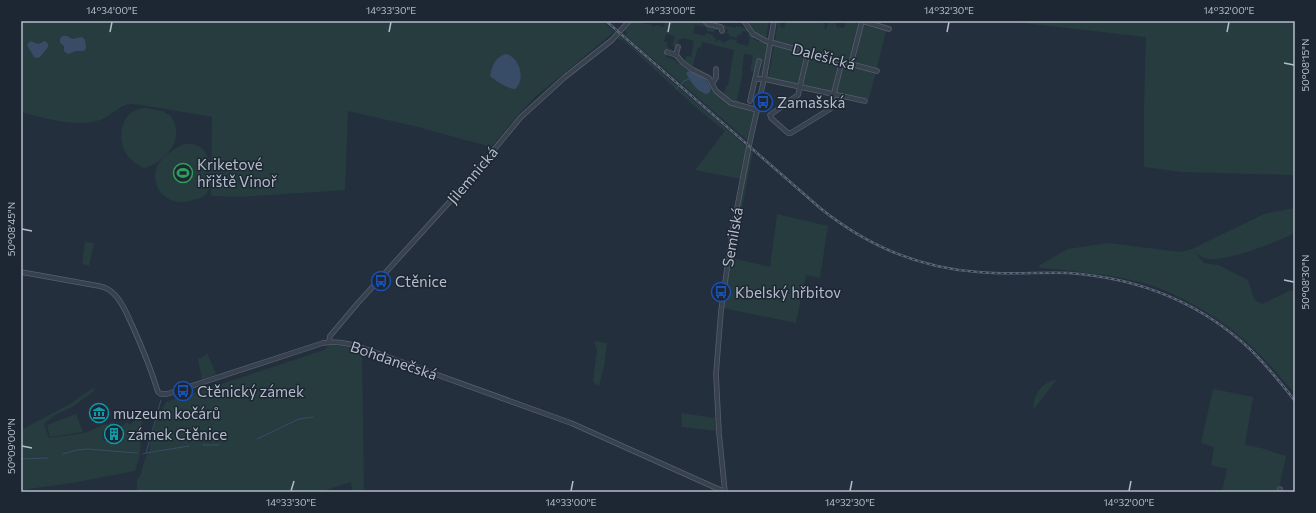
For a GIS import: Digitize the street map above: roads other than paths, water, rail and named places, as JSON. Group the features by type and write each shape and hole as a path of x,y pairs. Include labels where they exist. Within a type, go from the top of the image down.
{"street":[{"name":"Jilemnická","path":"329,342 332,334 357,304 463,187 521,117 565,77 612,40 629,21"},
{"path":"705,21 708,24 721,27 722,31"},
{"name":"Dalešická","path":"744,21 753,34 759,38 877,71"},
{"name":"Semilská","path":"725,492 719,433 716,374 721,311 728,258 758,110 774,21"},
{"path":"851,64 862,21 889,29"},
{"path":"676,55 678,47"},
{"path":"667,52 676,55 683,63 693,70 709,78 719,94 731,103 758,110"},
{"path":"808,52 797,97 770,115 771,118 789,133 830,108 842,61"},
{"path":"750,101 758,61"},
{"path":"712,84 716,78 716,69"},
{"path":"755,79 764,79 799,86 864,101"},
{"name":"Bohdanečská","path":"21,272 104,287 113,292 122,304 148,361 158,392 161,394 166,394 329,342 342,343 360,347 571,423 725,492"}],"water":[{"path":"62,36 67,36 72,39 82,37 85,40 86,48 84,51 75,51 69,54 66,53 64,51 64,46 60,43"},
{"path":"30,41 38,44 45,41 48,44 48,47 40,57 34,57 27,45"},
{"path":"505,54 514,59 520,69 520,80 515,89 498,82 490,76 496,61"},
{"path":"689,71 705,79 711,89 709,93 702,93 694,86 686,73"}],"waterway":[{"path":"676,89 684,81 689,79"},
{"path":"143,454 146,453 161,400"},
{"path":"257,439 299,419 313,417"},
{"path":"203,445 219,445"},
{"path":"146,453 189,446"},
{"path":"63,454 87,449 137,453"},
{"path":"21,459 48,458"}],"railway":[{"path":"606,21 820,208 856,233 894,252 935,266 956,270 989,273 1069,273 1095,276 1119,280 1167,295 1211,318 1231,333 1257,356 1295,401"}],"place":[{"name":"Zamašská","path":"763,102"},
{"name":"Kriketové hřiště Vinoř","path":"183,173"},
{"name":"Ctěnice","path":"381,281"},
{"name":"Kbelský hřbitov","path":"721,292"},
{"name":"Ctěnický zámek","path":"183,391"},
{"name":"muzeum kočárů","path":"99,413"},
{"name":"zámek Ctěnice","path":"114,434"}]}
